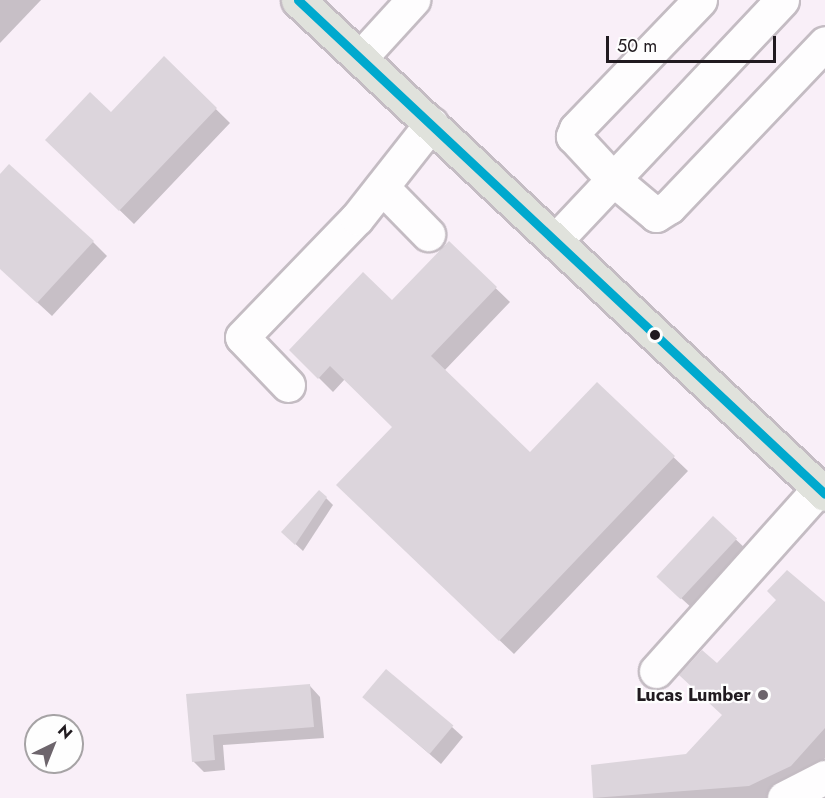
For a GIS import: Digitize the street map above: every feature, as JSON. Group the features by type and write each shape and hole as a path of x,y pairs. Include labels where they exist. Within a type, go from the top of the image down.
{"main road":[{"path":"298,0 822,492"}],"street":[{"path":"360,58 413,0"},
{"path":"700,0 576,129 573,136 578,145 613,179 648,211 656,215 662,212 825,43"},
{"path":"555,241 782,0"},
{"path":"288,385 242,338 357,218 431,124"},
{"path":"382,187 428,234"},
{"path":"656,670 822,492"},
{"path":"784,798 825,777"}],"building":[{"path":"164,56 217,108 119,211 45,140 90,92 111,112"},
{"path":"9,164 94,241 37,303 0,269 0,174"},
{"path":"449,241 497,287 431,356 530,452 597,382 675,456 499,641 336,485 392,427 330,366 318,379 289,350 363,272 392,300"},
{"path":"319,490 327,497 295,545 281,532"},
{"path":"713,516 737,539 681,599 656,577"},
{"name":"Lucas Lumber","path":"787,570 825,602 825,728 791,766 749,786 593,798 591,765 686,754 722,715 679,675 702,650 717,663 776,600 767,591"},
{"path":"386,669 453,726 430,754 362,697"},
{"path":"310,684 314,727 213,735 215,760 192,762 186,694"}],"transit line":[{"path":"298,0 825,494"}],"place":[{"name":"Lucas Lumber","path":"763,695"}]}
